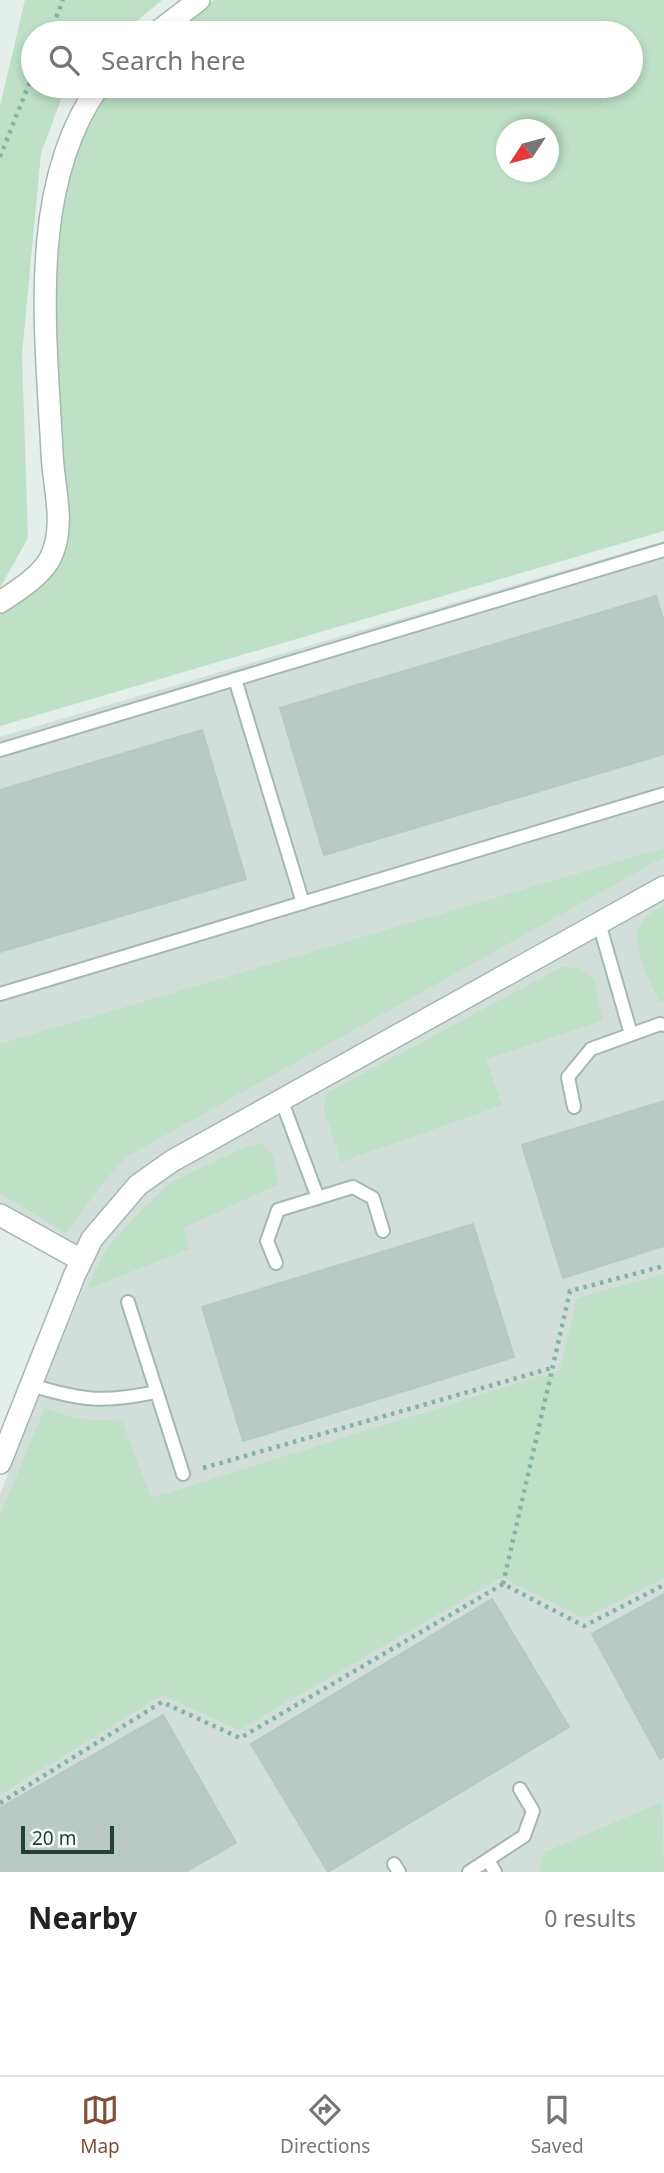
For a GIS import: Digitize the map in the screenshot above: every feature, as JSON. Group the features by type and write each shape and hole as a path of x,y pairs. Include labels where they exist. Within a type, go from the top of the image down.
{"street":[{"path":"172,21 199,0"},
{"path":"0,602 28,584 52,555 60,530 53,469 46,350 46,264 56,182 69,141 90,98"},
{"path":"0,1463 92,1239 138,1185 172,1161 664,887"},
{"path":"0,1214 82,1260"}],"lane":[{"path":"0,750 664,550"},
{"path":"234,679 303,902"},
{"path":"0,994 664,794"},
{"path":"599,923 631,1034"},
{"path":"574,1107 568,1077 591,1049 660,1024 664,1026"},
{"path":"281,1100 318,1198"},
{"path":"275,1263 267,1241 278,1210 353,1187 373,1198 383,1231"},
{"path":"128,1302 183,1474"},
{"path":"31,1385 66,1396 92,1400 120,1400 156,1392"},
{"path":"469,1872 524,1836 533,1811 520,1789"},
{"path":"488,1860 495,1872"}],"path":[{"path":"55,21 63,0"},
{"path":"0,157 23,98"},
{"path":"0,1803 162,1702 240,1738 503,1584 570,1291 664,1266"},
{"path":"183,1474 552,1368"},
{"path":"503,1584 584,1626 664,1585"}],"shaded area":[{"path":"664,541 664,1872 0,1872 0,1494 92,1266 0,1208 0,737"}],"green space":[{"path":"25,0 162,0 137,21 21,21 21,98 62,98 41,153 22,354 28,538 0,588 0,106"},
{"path":"214,0 664,0 664,531 0,726 0,612 24,598 45,580 61,557 69,531 62,462 54,317 60,219 70,172 86,128 104,98 643,98 643,21 187,21"},
{"path":"664,848 664,857 126,1157 102,1184 66,1233 0,1193 0,1044"},
{"path":"664,906 664,1001 659,1002 640,957 638,933 641,923 649,914"},
{"path":"562,967 580,968 594,980 603,1020 486,1059 502,1105 341,1162 324,1109 325,1094"},
{"path":"261,1143 273,1156 279,1184 183,1228 189,1249 87,1289 106,1249 170,1183 241,1149"},
{"path":"664,1274 664,1578 584,1618 502,1577 239,1730 162,1695 0,1795 0,1515 45,1408 78,1419 122,1421 151,1498 560,1370 577,1298"},
{"path":"662,1802 664,1872 539,1872 545,1852"}],"building":[{"path":"656,596 664,622 664,754 324,855 280,708"},
{"path":"202,730 246,879 0,952 0,790"},
{"path":"664,1101 664,1246 563,1278 522,1145"},
{"path":"473,1224 514,1357 243,1441 202,1307"},
{"path":"664,1594 664,1757 660,1759 592,1634"},
{"path":"492,1599 569,1727 328,1872 251,1744"},
{"path":"163,1715 236,1843 185,1872 0,1872 0,1808"}]}
